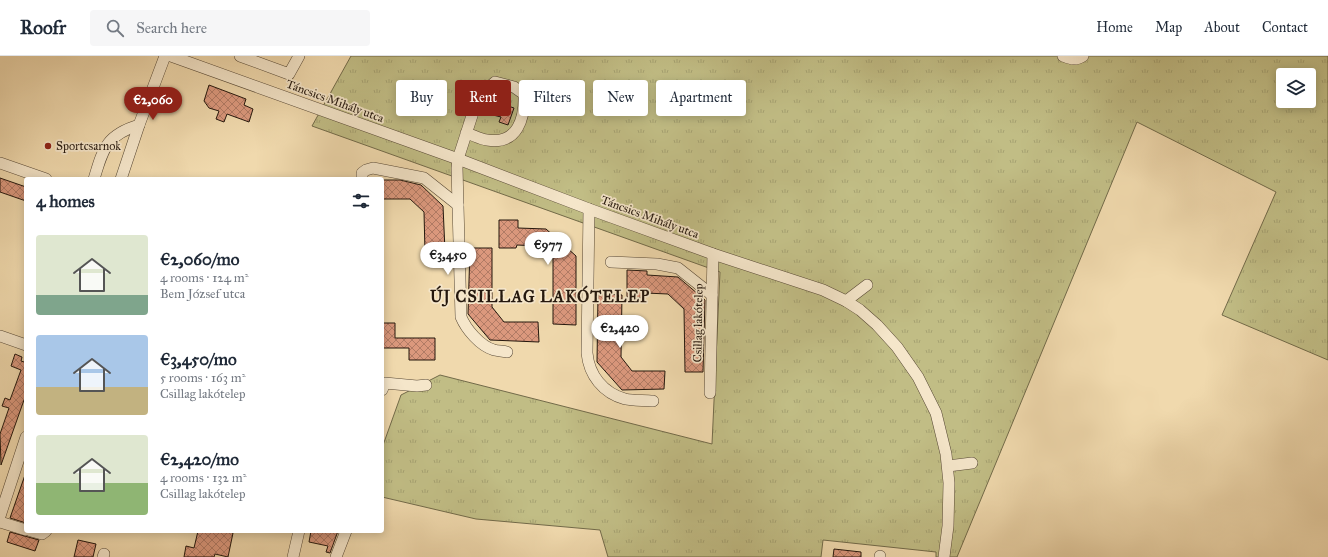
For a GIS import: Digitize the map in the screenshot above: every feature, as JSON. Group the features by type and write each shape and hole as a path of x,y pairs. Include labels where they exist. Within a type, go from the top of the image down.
{"street":[{"path":"122,177 139,126 166,56"},
{"name":"Táncsics Mihály utca","path":"172,56 712,254 823,290 846,301 860,310 886,334 905,357 918,377 936,413 948,466 949,501 944,557"},
{"path":"240,56 289,74 299,56"},
{"path":"1063,56 1073,60 1078,60 1083,56"},
{"path":"466,133 487,140 500,140 514,134 521,121 524,107 524,94 514,87 495,82 478,97 466,133 458,160 461,317 464,325 476,338 493,350 507,352"},
{"path":"95,177 102,154 108,143 120,132 139,126"},
{"path":"0,163 40,177"},
{"path":"362,177 362,173 366,170 374,168 424,178 458,205"},
{"path":"589,209 588,362 593,375 598,382 614,395 632,400 653,401"},
{"name":"Csillag lakótelep","path":"710,393 712,254"},
{"path":"611,262 657,264 678,268 712,295"},
{"path":"846,301 867,285"},
{"path":"0,336 24,344"},
{"path":"384,385 385,383 417,386 426,385"},
{"path":"0,516 5,482 23,454"},
{"path":"948,466 972,463"},
{"path":"0,522 24,529"},
{"path":"293,557 299,533"},
{"path":"336,557 345,533"}],"green space":[{"path":"351,56 1328,56 1328,360 1222,315 1276,192 1137,122 957,557 936,557 936,552 823,540 821,557 608,557 600,530 476,519 384,497 384,442 401,395 440,375 712,444 720,272 312,126"}],"building":[{"path":"209,85 246,99 244,105 253,109 249,122 227,114 224,122 216,119 219,111 209,108 204,101"},
{"path":"511,107 514,108 508,125 499,122 501,117 497,116 511,116"},
{"path":"0,178 24,186 24,200 0,192"},
{"path":"384,180 400,180 421,185 443,206 445,251 425,252 424,212 410,199 384,199"},
{"path":"499,220 518,220 518,228 546,229 576,256 576,325 553,324 553,258 540,246 517,245 516,248 499,248"},
{"path":"470,248 492,248 492,307 504,322 538,322 539,342 490,340 468,314"},
{"path":"627,270 647,271 647,275 678,277 705,300 703,372 685,372 684,309 668,294 645,293 644,298 627,297"},
{"path":"598,294 622,295 621,357 632,371 665,371 664,389 622,390 597,362"},
{"path":"384,323 395,323 395,338 435,338 435,360 409,360 409,348 384,348"},
{"path":"15,354 22,357 21,361 24,362 24,400 1,465 0,434 9,408 2,406 5,398 10,400 21,370 11,366"},
{"path":"24,478 24,522 10,518"},
{"path":"10,532 39,540 35,551 7,542"},
{"path":"198,533 233,533 228,557 215,554 214,557 184,557 186,546 194,548"},
{"path":"311,533 337,533 330,553 326,552 328,546 309,542"},
{"path":"78,540 96,544 93,557 74,557"},
{"path":"834,549 861,552 861,557 833,557"}],"place":[{"name":"Sportcsarnok","path":"48,146"}],"district":[{"name":"ÚJ CSILLAG LAKÓTELEP","path":"540,296"}]}
